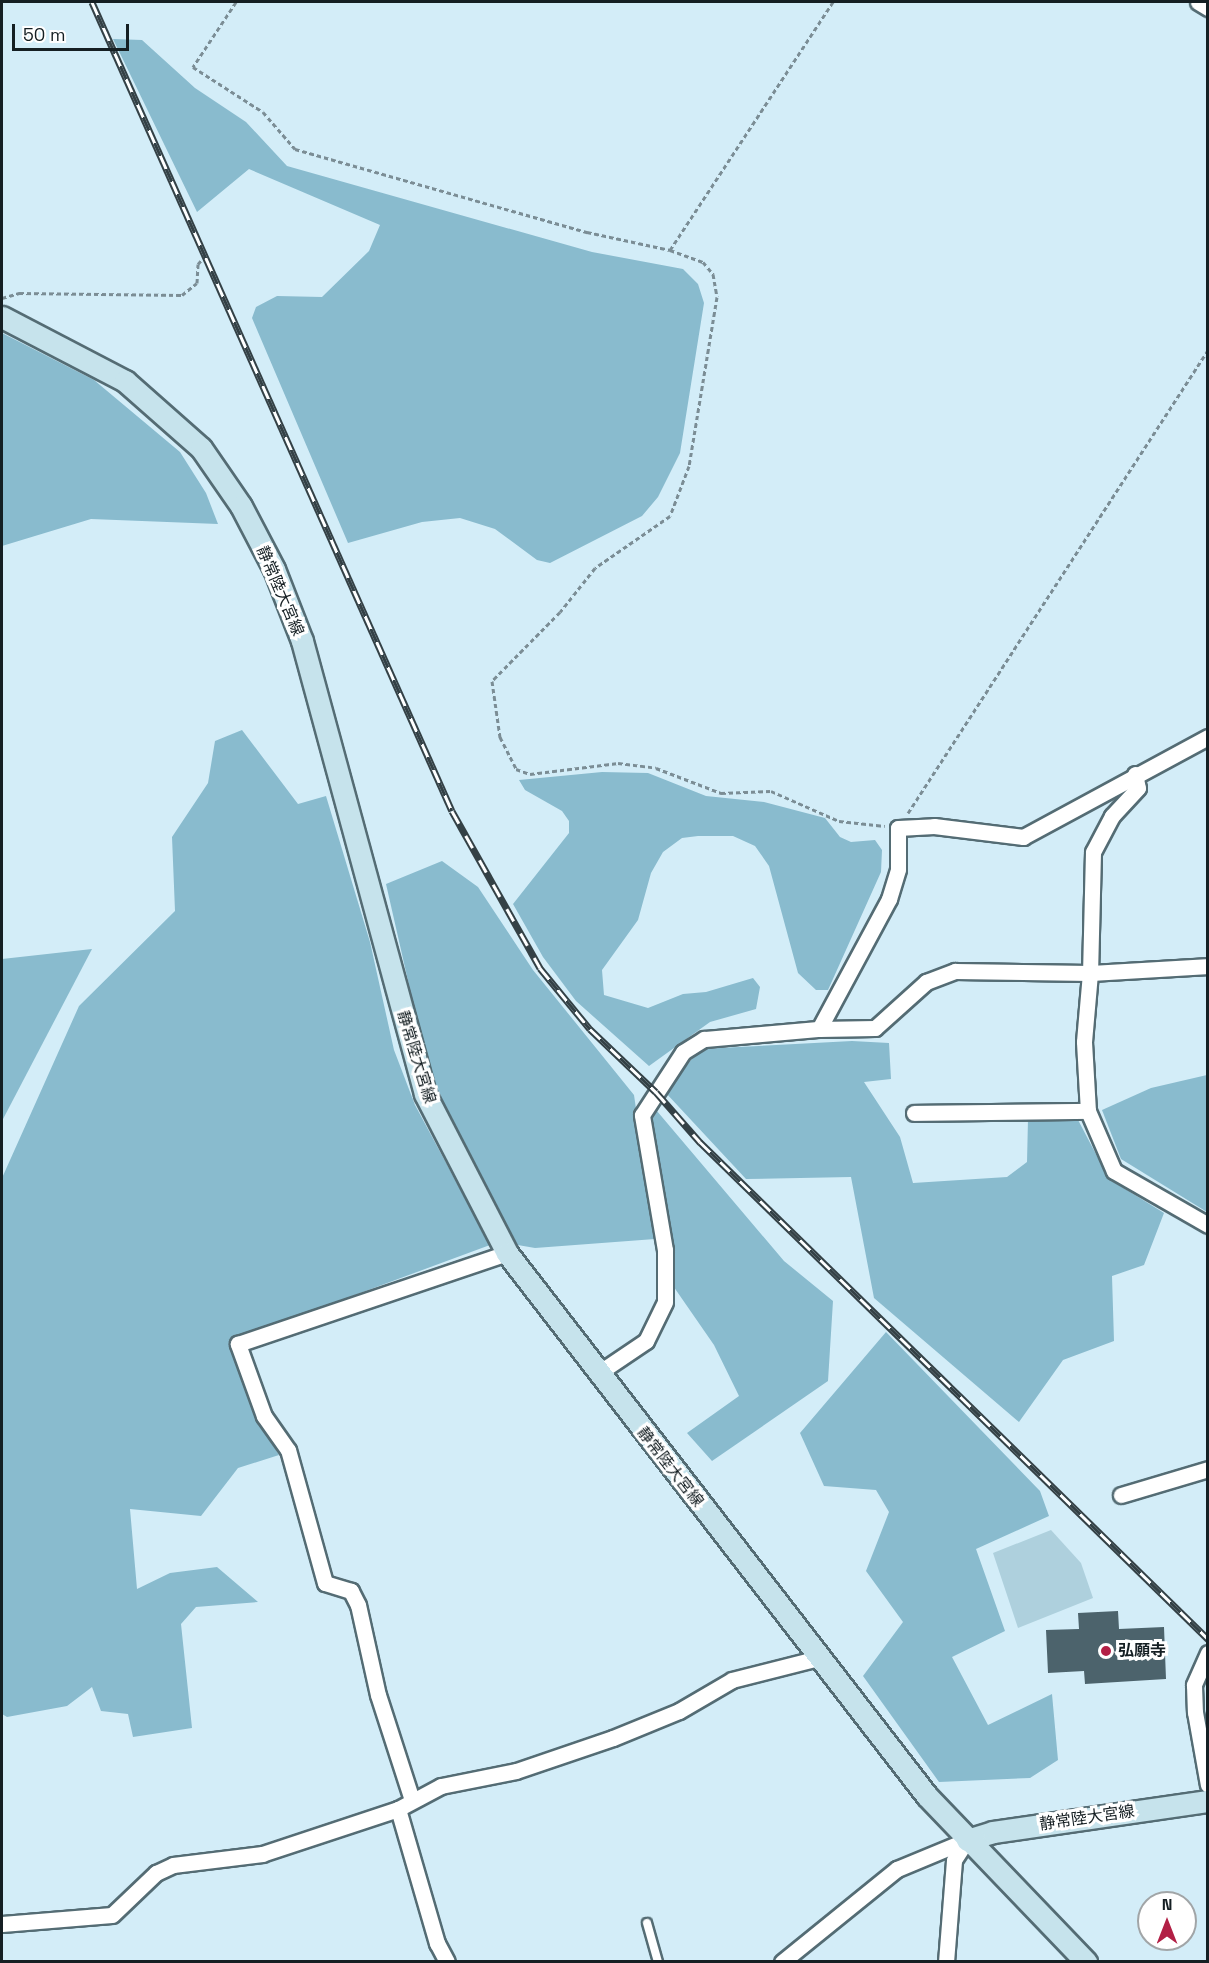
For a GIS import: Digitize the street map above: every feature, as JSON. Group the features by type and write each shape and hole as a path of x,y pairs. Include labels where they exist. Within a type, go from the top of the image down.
{"main road":[{"name":"静常陸大宮線","path":"2,317 125,381 201,448 241,506 274,569 302,641 425,1094 507,1253 597,1374 818,1658 967,1840 1086,1962"},
{"name":"静常陸大宮線","path":"967,1840 993,1832 1208,1801"}],"street":[{"path":"1198,2 1208,8"},
{"path":"819,1029 889,899 898,869 898,828 934,826 1023,837 1135,774 1208,737"},
{"path":"1135,774 1138,788 1112,816 1093,852 1090,973 1084,1042 1088,1111 1114,1172 1208,1225"},
{"path":"597,1374 646,1341 665,1302 665,1250 642,1114 683,1052 704,1039 819,1029 875,1028 926,982 955,971 1090,973 1208,966"},
{"path":"914,1113 1088,1111"},
{"path":"412,1800 378,1695 358,1605 351,1591 325,1583 288,1450 264,1416 238,1344 507,1253"},
{"path":"1121,1495 1208,1470"},
{"path":"1206,1657 1194,1686 1195,1712 1208,1785"},
{"path":"2,1924 112,1915 156,1873 173,1865 262,1854 398,1809 412,1800 460,1780 516,1771 614,1738 679,1711 732,1680 818,1658"},
{"path":"398,1809 437,1943 447,1962"},
{"path":"782,1962 897,1869 967,1840"},
{"path":"946,1962 954,1860 967,1840"}],"lane":[{"path":"647,1923 658,1962"}],"path":[{"path":"236,2 194,67 263,112 295,149 587,232 670,250 703,262 713,274 717,297 689,466 670,516 595,568 560,612 492,681 504,750 516,769 530,774 618,763 656,768 721,793 771,791 839,821 898,828 1208,350"},
{"path":"670,250 833,2"},
{"path":"2,298 19,293 182,295 198,283 198,264 205,256"}],"shaded area":[{"path":"113,39 142,40 195,88 246,122 287,166 592,252 683,269 698,284 704,303 680,453 658,497 642,516 550,563 537,560 495,529 460,518 422,522 348,543 252,318 256,307 277,296 322,297 369,251 380,225 249,169 197,212"},
{"path":"2,333 94,380 180,452 206,493 218,524 91,519 2,546"},
{"path":"242,730 298,804 326,796 370,942 394,1050 415,1105 490,1245 233,1340 256,1417 279,1455 238,1468 201,1516 130,1509 137,1589 170,1573 217,1567 258,1602 196,1607 181,1624 192,1728 133,1737 128,1714 101,1711 92,1687 67,1706 7,1717 2,1714 2,1178 79,1006 175,911 172,837 208,783 215,741"},
{"path":"602,772 648,773 706,796 764,802 825,818 840,837 851,842 875,840 882,850 881,872 828,990 816,990 798,973 769,866 755,846 733,836 698,836 682,838 663,852 651,873 638,920 602,970 604,995 648,1008 683,994 706,992 753,978 760,987 756,1009 710,1022 649,1066 576,1001 543,957 513,904 569,833 569,821 562,811 525,790 519,780"},
{"path":"442,861 478,887 533,970 634,1095 655,1239 535,1248 512,1244 432,1086 386,884"},
{"path":"92,949 2,1121 2,959"},
{"path":"852,1041 889,1043 891,1079 864,1082 900,1137 913,1183 1007,1177 1027,1162 1028,1119 1077,1118 1109,1179 1164,1213 1144,1265 1112,1276 1114,1341 1063,1360 1019,1422 874,1298 851,1177 746,1179 665,1092 700,1049"},
{"path":"1208,1075 1207,1212 1121,1159 1102,1110 1151,1088"},
{"path":"651,1104 784,1261 833,1301 828,1381 712,1461 687,1433 739,1396 714,1345 669,1280"},
{"path":"886,1332 1040,1491 1049,1516 976,1549 1005,1631 952,1657 988,1725 1052,1694 1058,1760 1030,1778 939,1782 863,1676 903,1622 866,1571 889,1512 876,1490 824,1486 800,1433"},
{"path":"1051,1530 1081,1563 1093,1598 1018,1628 993,1553"}],"building":[{"name":"弘願寺","path":"1118,1611 1119,1629 1164,1627 1166,1679 1085,1684 1084,1671 1048,1673 1046,1630 1079,1629 1078,1613"}],"railway":[{"path":"92,2 452,811 540,968 590,1029 656,1092 700,1142 1208,1639"}],"place":[{"name":"弘願寺","path":"1106,1651"}]}
